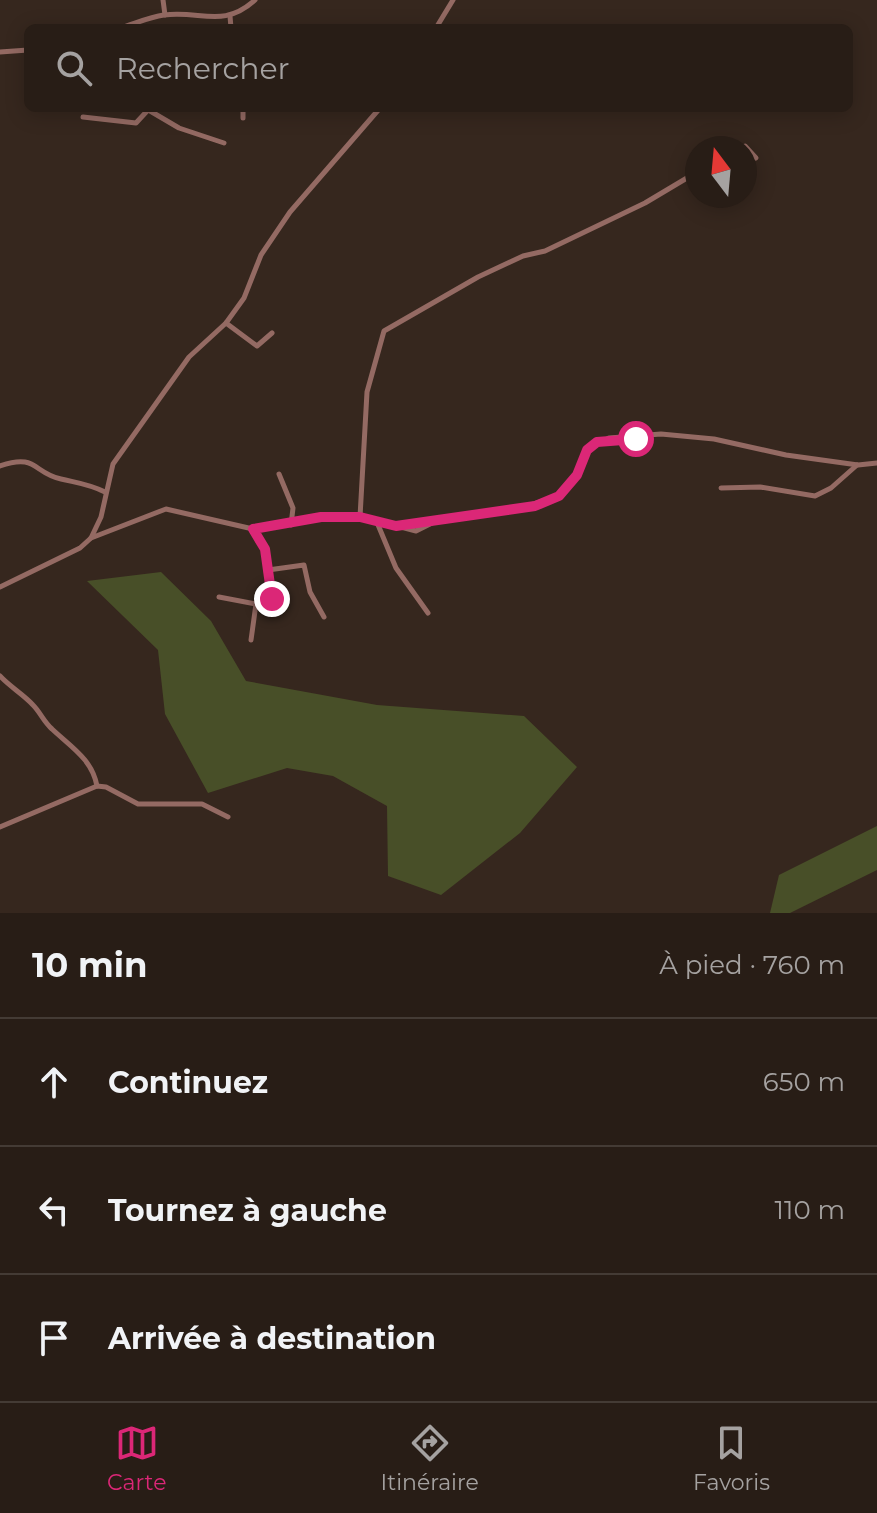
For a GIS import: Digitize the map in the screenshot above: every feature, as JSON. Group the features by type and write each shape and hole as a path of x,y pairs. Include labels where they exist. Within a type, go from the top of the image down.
{"street":[{"path":"163,0 165,15"},
{"path":"134,24 165,15 198,18 239,15 255,0"},
{"path":"438,24 453,0"},
{"path":"230,16 231,24"},
{"path":"0,52 24,50"},
{"path":"83,117 136,123 144,112"},
{"path":"151,112 179,128 224,143"},
{"path":"243,112 243,118"},
{"path":"0,587 80,548 91,538 101,517 113,464 189,357 226,323 244,298 261,255 290,212 377,112"},
{"path":"360,517 367,392 384,331 478,277 523,256 545,251 645,203 685,179"},
{"path":"226,323 257,346 272,333"},
{"path":"91,538 166,509 253,529 291,525 321,517 360,517 396,526 435,522 480,512 515,510 559,496 577,475 587,450 609,438 661,434 714,439 786,455 858,465 876,462"},
{"path":"0,466 12,462 34,463 52,476 84,481 105,492"},
{"path":"721,488 760,487 815,496 831,488 858,465"},
{"path":"279,474 293,508 291,525"},
{"path":"101,517 116,529"},
{"path":"375,520 396,568 428,613"},
{"path":"219,597 256,604 272,599 265,549 253,529"},
{"path":"268,570 304,565 310,592 324,617"},
{"path":"251,640 256,604"},
{"path":"0,676 15,693 30,702 49,726 81,751 95,773 97,786"},
{"path":"0,827 97,786 106,787 138,804 202,804 228,817"}],"green space":[{"path":"161,572 211,621 246,681 377,705 524,716 577,767 520,833 441,895 388,876 387,806 333,776 287,768 208,793 165,714 158,650 87,581"},
{"path":"877,826 877,870 790,913 770,913 779,875"}],"route":[{"path":"272,599 265,549 253,529 291,525 321,517 360,517 396,526 535,506 559,496 577,475 587,450 597,442 609,438 636,439"}]}
